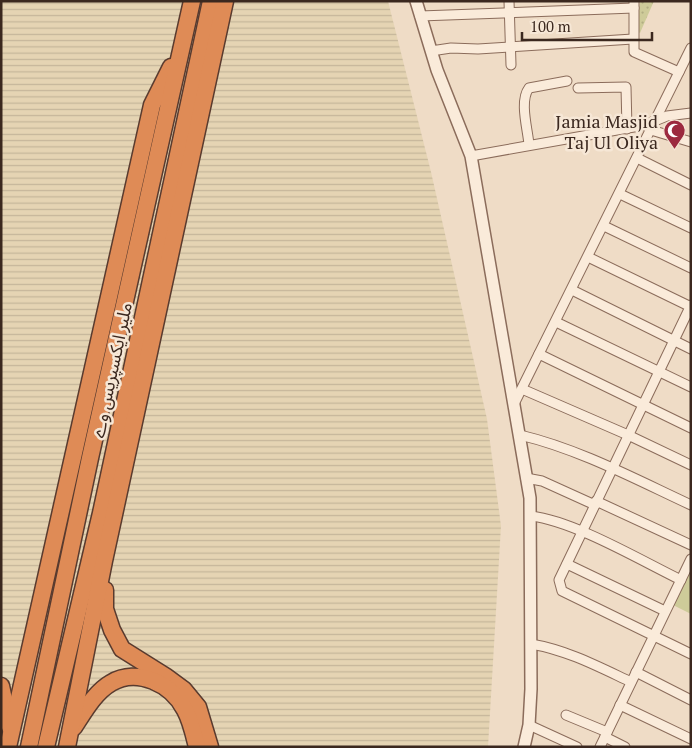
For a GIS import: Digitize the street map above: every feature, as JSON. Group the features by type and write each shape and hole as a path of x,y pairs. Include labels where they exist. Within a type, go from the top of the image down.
{"highway":[{"name":"ملیر ایکسپریس وے","path":"29,747 90,458 192,1"},
{"name":"ملیر ایکسپریس وے","path":"46,747 101,513 211,1"},
{"path":"69,740 104,560 225,1"},
{"path":"10,740 152,104 182,43"},
{"path":"104,560 105,609 122,650 184,690 198,707 210,747"},
{"path":"69,740 92,700 109,684 126,676 133,676 146,678 162,685 176,697 185,709 197,747"},
{"path":"1,686 10,740"}],"street":[{"path":"416,1 431,52 471,156 520,435 531,516 529,725 524,747"},
{"path":"509,1 511,65"},
{"path":"420,16 634,4 633,38 636,53 684,68"},
{"path":"431,52 451,48 478,49 633,38"},
{"path":"514,404 684,68 691,48"},
{"path":"529,146 525,100 527,90 567,81"},
{"path":"578,88 626,87 627,128"},
{"path":"471,156 627,128 653,126 674,114 691,112"},
{"path":"653,126 691,142"},
{"path":"638,158 691,186"},
{"path":"620,194 691,228"},
{"path":"604,226 691,268"},
{"path":"588,257 691,306 559,580 562,591 691,654"},
{"path":"572,290 691,349"},
{"path":"556,322 691,387"},
{"path":"539,354 691,428"},
{"path":"522,389 628,435 691,465"},
{"path":"520,435 551,443 612,468 691,505"},
{"path":"526,478 542,480 691,545"},
{"path":"531,516 552,520 582,532 681,580"},
{"path":"600,747 691,559"},
{"path":"567,564 665,612"},
{"path":"531,644 566,653 631,682"},
{"path":"636,672 691,700"},
{"path":"620,705 691,739"},
{"path":"566,716 606,734 625,747"},
{"path":"529,725 576,747"}],"shaded area":[{"path":"1,1 388,1 431,172 487,419 501,526 488,747 1,747"},
{"path":"640,1 654,1 640,33 637,31"},
{"path":"691,568 691,614 673,605"}],"place":[{"name":"Jamia Masjid Taj Ul Oliya","path":"674,150"}]}
